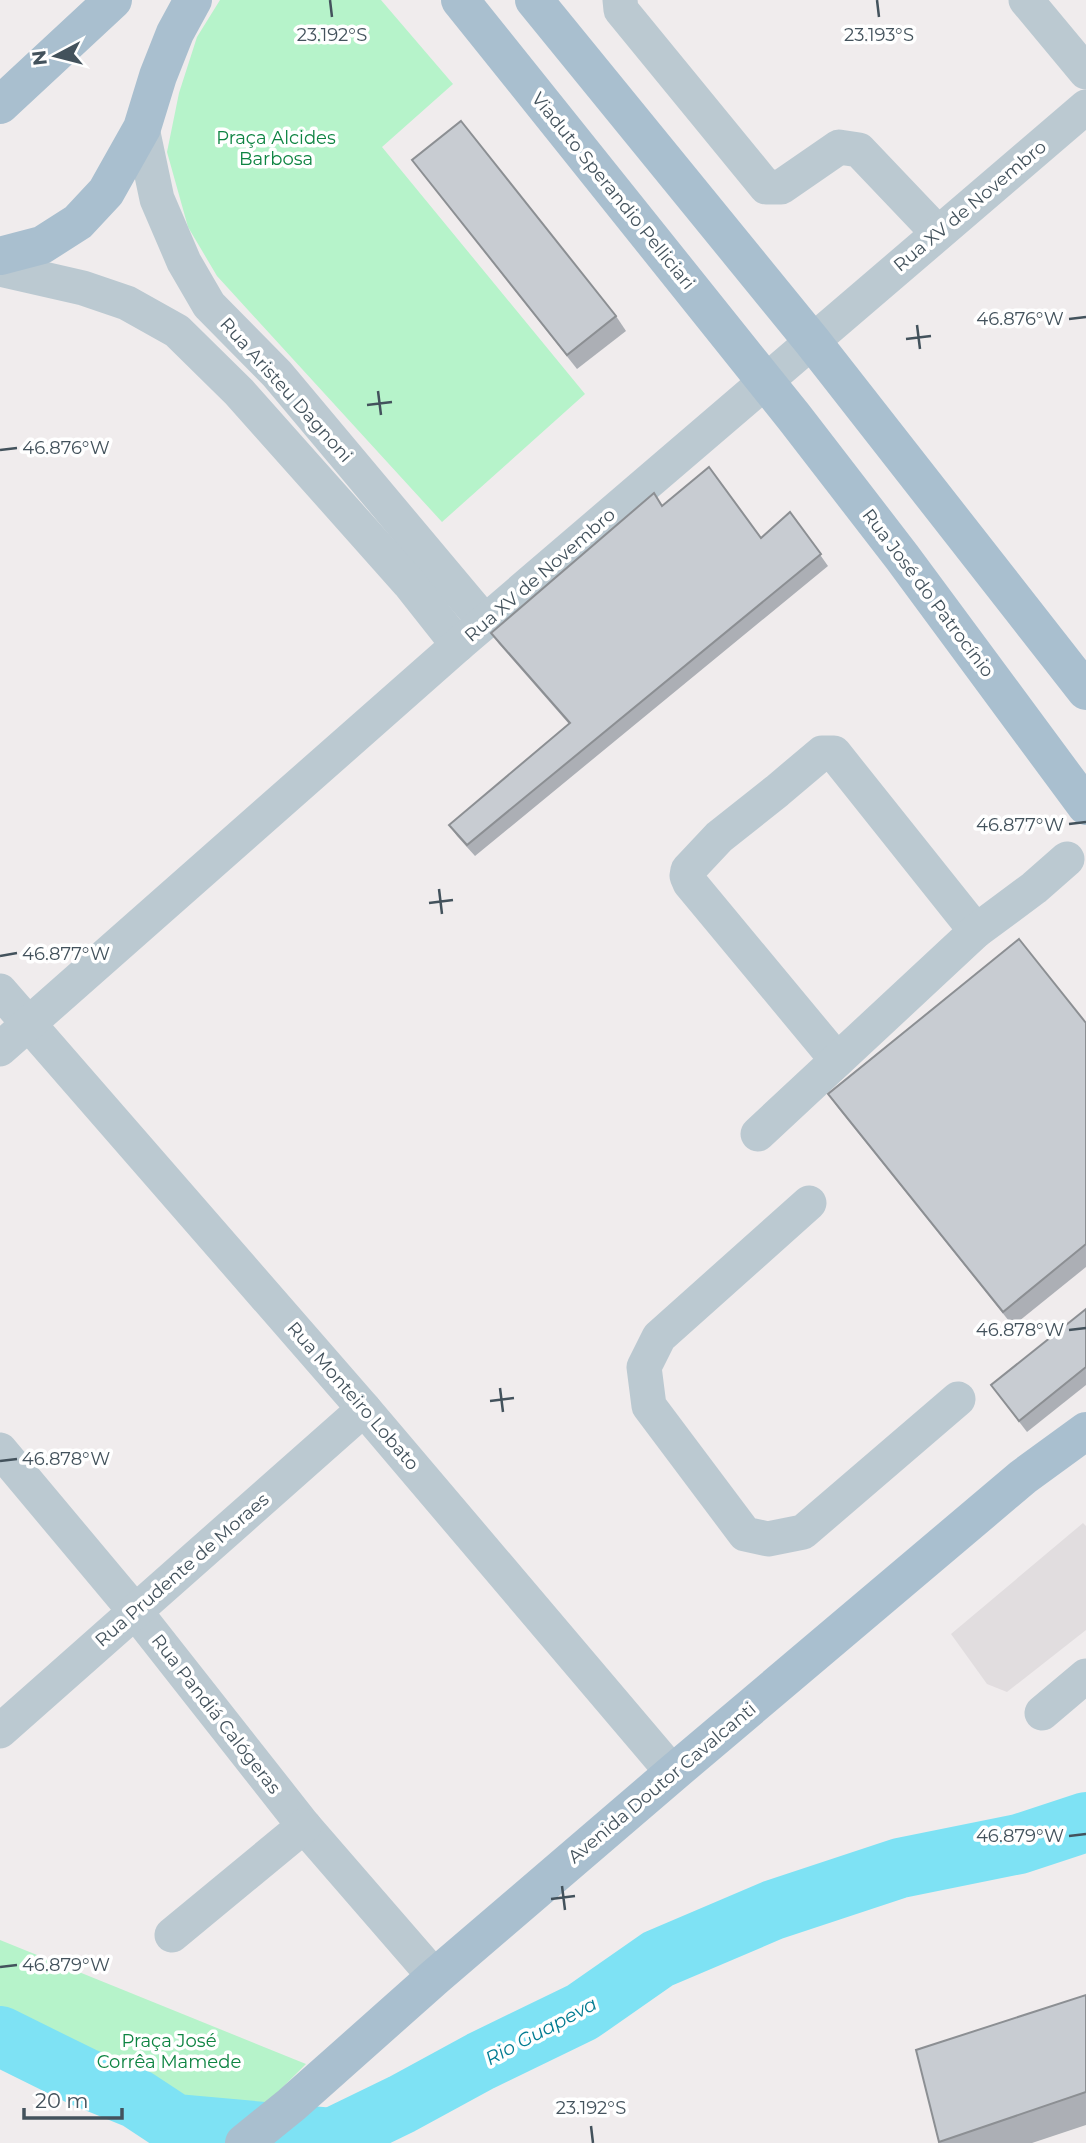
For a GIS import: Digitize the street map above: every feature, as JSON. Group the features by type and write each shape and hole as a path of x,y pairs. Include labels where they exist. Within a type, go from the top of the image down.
{"main road":[{"path":"0,105 113,0"},
{"path":"0,256 42,245 78,222 106,192 142,128 175,33 193,0"},
{"name":"Viaduto Sperandio Pelliciari","path":"460,0 766,381"},
{"path":"534,0 812,341 1086,691"},
{"name":"Rua José do Patrocínio","path":"766,381 902,557 1086,806"},
{"name":"Avenida Doutor Cavalcanti","path":"244,2143 673,1773 1024,1477 1086,1431"}],"street":[{"path":"620,0 621,10 766,187 781,187 839,147 859,150 938,233"},
{"path":"1026,0 1086,72"},
{"name":"Rua XV de Novembro","path":"0,1049 458,645 1086,107"},
{"name":"Rua Aristeu Dagnoni","path":"142,128 157,200 184,262 209,305 277,374 485,622"},
{"name":"Rua Aristeu Dagnoni","path":"0,269 83,288 127,303 177,331 239,392 409,583 458,645"},
{"path":"837,1060 690,884 688,870 719,838 822,752 834,753 976,931"},
{"path":"758,1134 976,931 1034,888 1067,859"},
{"name":"Rua Monteiro Lobato","path":"0,991 364,1409 673,1773"},
{"path":"809,1203 659,1337 644,1367 649,1406 745,1534 768,1539 803,1532 958,1399"},
{"name":"Rua Prudente de Moraes","path":"0,1731 364,1409"},
{"name":"Rua Pandiá Calógeras","path":"0,1450 134,1610 304,1826 435,1977"},
{"path":"1042,1713 1086,1676"},
{"path":"172,1935 304,1826"}],"shaded area":[{"path":"1083,1523 1086,1526 1086,1630 1007,1692 987,1684 951,1634"}],"green space":[{"name":"Praça Alcides Barbosa","path":"220,0 381,0 453,84 382,147 585,394 442,522 217,276 188,227 167,152 179,93 197,37"},
{"name":"Praça José Corrêa Mamede","path":"0,1940 306,2064 258,2112 157,2090 0,2012"}],"building":[{"path":"461,121 616,316 567,355 412,160"},
{"path":"709,467 761,538 790,512 821,554 467,845 449,825 570,723 491,633 654,493 662,506"},
{"path":"1019,939 1086,1023 1086,1244 1003,1312 828,1094"},
{"path":"1086,1309 1086,1367 1019,1421 991,1385"},
{"path":"1086,1995 1086,2092 939,2142 916,2050"}],"waterway":[{"name":"Rio Guapeva","path":"0,2036 83,2077 137,2099 175,2124 332,2138 582,2012 658,1959 773,1910 900,1868 1019,1844 1086,1822"}]}
